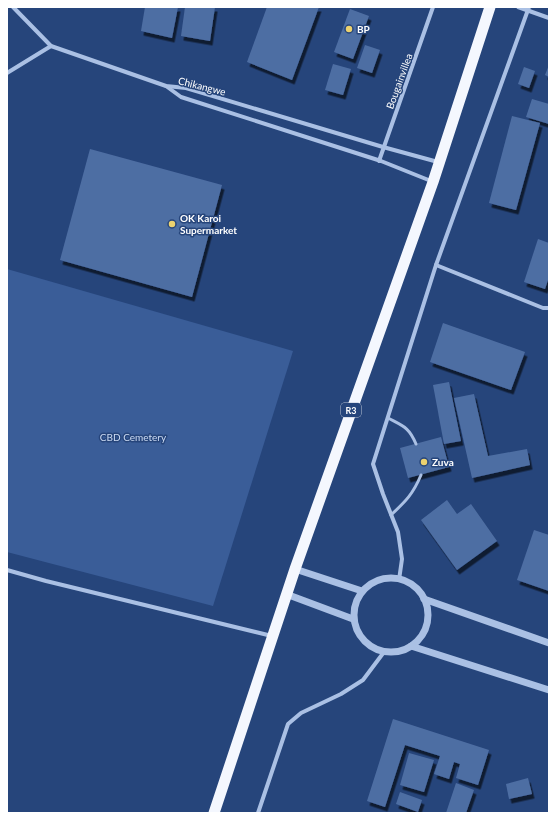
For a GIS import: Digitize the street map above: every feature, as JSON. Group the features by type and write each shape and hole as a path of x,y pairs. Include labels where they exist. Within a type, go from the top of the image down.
{"highway":[{"name":"R3","path":"214,813 286,594 433,182 490,7"}],"street":[{"path":"13,7 51,46 166,86"},
{"name":"Bougainvillea","path":"379,160 433,7"},
{"path":"518,7 528,9 549,18"},
{"path":"399,580 402,559 398,532 373,464 436,264 528,9"},
{"path":"7,73 51,46"},
{"name":"Chikangwe","path":"166,86 186,88 383,147 439,162"},
{"name":"Chikangwe","path":"166,86 181,97 379,160 433,182"},
{"path":"436,264 543,308 549,308"},
{"path":"295,569 362,591"},
{"path":"7,570 46,581 273,636"},
{"path":"390,578 413,585 424,599 428,616 423,633 411,646 398,652 384,652 363,641 353,619 355,604 362,591 374,581 390,578"},
{"path":"286,594 353,619"},
{"path":"424,599 549,643"},
{"path":"411,646 549,690"},
{"path":"258,813 288,724 301,713 341,694 363,680 384,652"}],"lane":[{"path":"388,418 403,426 411,433 416,444"},
{"path":"391,515 414,491 421,475"}],"green space":[{"name":"CBD Cemetery","path":"7,269 293,351 213,606 7,552"}],"building":[{"path":"145,7 178,7 172,38 141,31"},
{"path":"185,7 215,7 210,41 181,36"},
{"path":"267,7 319,7 292,80 247,62"},
{"path":"350,9 369,16 353,59 334,52"},
{"path":"365,45 380,50 372,73 357,68"},
{"path":"333,64 351,69 343,95 325,90"},
{"path":"549,65 549,77 545,75"},
{"path":"524,67 535,71 529,88 518,84"},
{"path":"532,99 549,104 549,124 526,117"},
{"path":"512,116 540,123 516,210 489,203"},
{"path":"90,149 222,185 192,297 60,260"},
{"path":"538,239 549,243 549,277 545,289 524,282"},
{"path":"443,323 525,352 511,390 430,362"},
{"path":"449,382 461,441 444,444 433,385"},
{"path":"474,394 488,456 527,449 530,465 472,478 454,398"},
{"path":"441,437 449,467 408,478 400,448"},
{"path":"447,500 457,514 471,504 497,541 457,570 421,520"},
{"path":"534,530 549,535 549,591 517,580"},
{"path":"393,719 489,750 478,785 456,778 460,764 454,762 449,779 434,774 440,756 405,745 385,807 367,801"},
{"path":"409,753 434,760 424,792 400,785"},
{"path":"528,778 532,794 509,799 506,784"},
{"path":"456,783 474,790 466,813 446,813"},
{"path":"400,792 422,800 418,812 396,804"}],"place":[{"name":"BP","path":"349,29"},
{"name":"OK Karoi Supermarket","path":"172,224"},
{"name":"Zuva","path":"424,462"}]}
